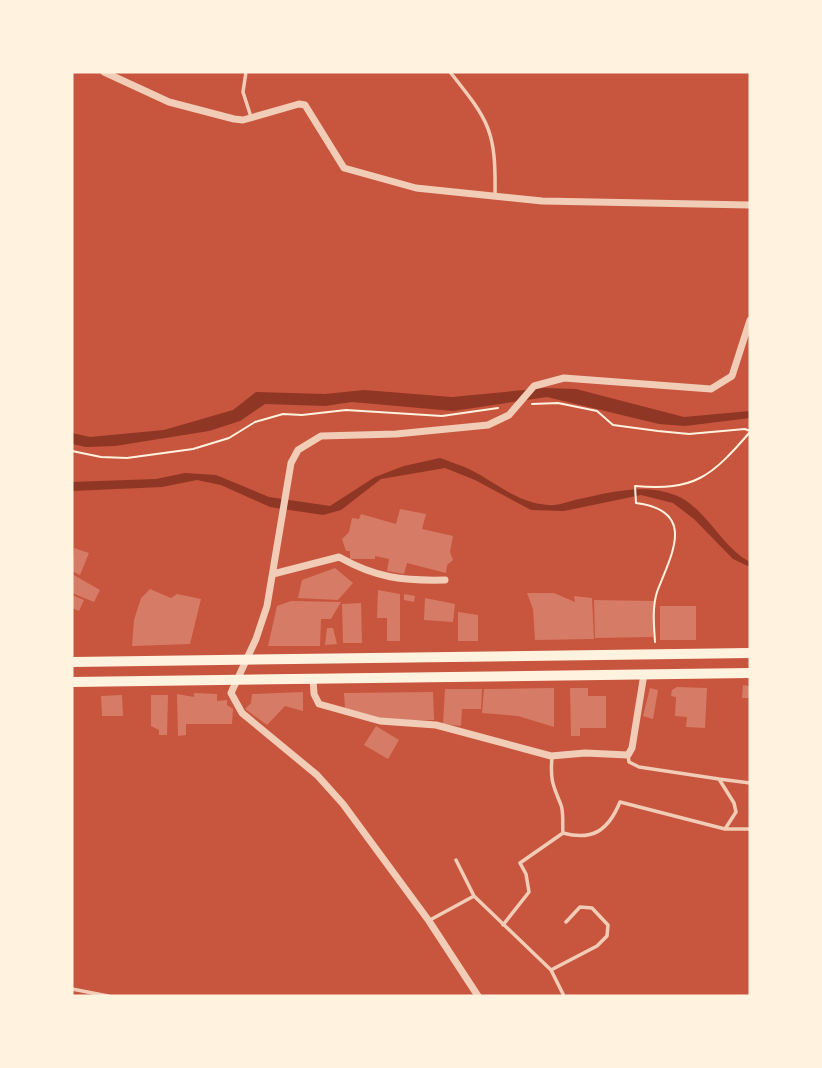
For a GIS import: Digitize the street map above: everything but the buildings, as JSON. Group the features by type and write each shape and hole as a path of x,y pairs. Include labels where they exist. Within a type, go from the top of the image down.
{"main road":[{"path":"72,662 750,653"},
{"path":"72,682 750,673"}],"street":[{"path":"104,72 169,102 234,119 299,104 305,105 339,164 353,172 416,188 542,201 750,205"},
{"path":"478,996 429,921 343,804 317,775 242,713 231,693 247,660 267,606 291,463 298,450 321,436 396,435 488,425 509,415 534,386 564,378 711,389 732,376 750,320"},
{"path":"273,574 340,557 367,573 408,581 445,580"},
{"path":"313,679 314,694 321,707 380,721 436,725 552,756 585,752 628,755 632,748 644,674"}],"lane":[{"path":"246,72 243,92 251,117"},
{"path":"450,72 478,107 493,134 495,196"},
{"path":"628,755 629,762 639,767 750,783"},
{"path":"552,756 551,778 554,793 563,808 563,833"},
{"path":"719,779 734,803 736,812 725,828"},
{"path":"563,833 577,837 600,832 609,826 620,802 725,828 750,829"},
{"path":"503,925 529,892 526,874 520,863 563,833"},
{"path":"456,860 474,896 527,944 551,970 564,996"},
{"path":"429,921 474,896"},
{"path":"551,970 597,946 607,936 608,925 592,908 580,907 566,922"},
{"path":"72,989 108,996"}],"path":[{"path":"655,653 657,593 670,567 677,536 672,521 660,510 636,503 635,486 677,488 695,483 736,448 750,432"}],"shaded area":[{"path":"545,388 576,389 684,417 750,411 750,418 685,426 659,424 547,397 453,411 352,402 325,406 265,404 240,421 209,431 115,446 86,447 72,444 72,433 90,437 164,430 233,410 256,392 325,394 364,390 452,397"},
{"path":"440,458 467,468 527,501 548,505 627,490 664,491 696,508 739,555 750,562 750,567 733,559 694,519 673,503 641,495 564,511 531,510 475,480 445,468 381,479 341,510 323,515 270,507 221,485 197,480 162,487 72,491 72,482 156,479 185,473 216,475 269,497 330,506 375,477 404,466"}]}
